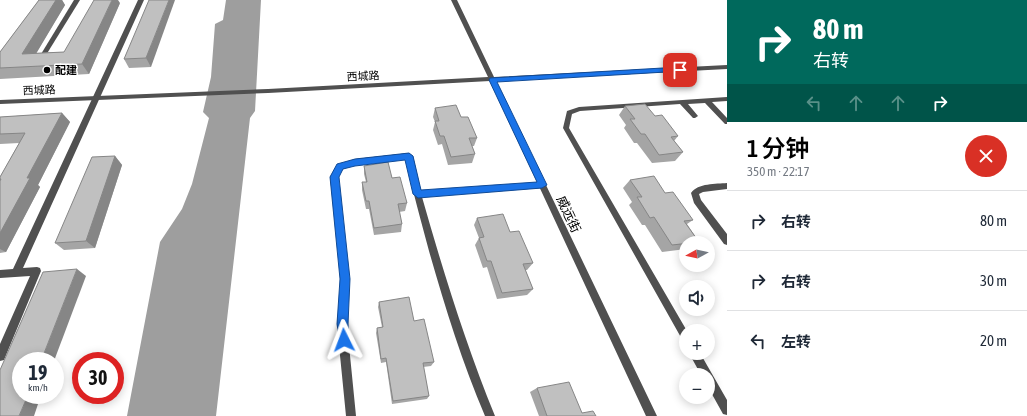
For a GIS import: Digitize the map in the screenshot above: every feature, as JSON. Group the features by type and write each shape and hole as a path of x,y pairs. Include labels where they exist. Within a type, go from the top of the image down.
{"street":[{"path":"41,59 77,0"},
{"path":"16,273 141,0"},
{"name":"威远街","path":"454,0 652,416"},
{"name":"西城路","path":"0,102 268,91 727,67"},
{"path":"679,326 566,128 569,113 579,109 727,99"},
{"path":"707,101 727,122"},
{"path":"682,102 695,116"},
{"path":"351,416 342,324 345,279 334,177 340,167 355,162 409,156 448,302 478,390 490,416"},
{"path":"418,194 542,185"},
{"path":"727,186 702,189 695,193 697,201 727,241"},
{"path":"0,274 37,271 0,356"},
{"path":"715,389 727,410"}],"shaded area":[{"path":"226,0 261,0 255,111 250,118 216,416 127,416 160,242 182,209 192,184 209,118 203,112 211,77 215,24 223,20"}],"building":[{"path":"39,0 56,0 22,54 64,52 94,0 112,0 82,64 0,68 0,52"},
{"path":"149,0 169,0 146,58 124,59"},
{"path":"645,104 655,116 662,115 678,136 671,137 683,152 659,155 645,134 641,134 630,119 635,119 625,106"},
{"path":"456,105 461,117 468,117 477,138 469,138 475,154 451,157 444,136 440,136 435,121 439,121 435,108"},
{"path":"62,113 27,178 30,178 0,233 0,177 25,133 0,134 0,117"},
{"path":"115,156 86,241 55,243 92,157"},
{"path":"388,162 392,178 400,177 407,203 398,204 402,224 374,228 369,201 366,201 362,182 367,182 364,166"},
{"path":"654,176 665,193 673,192 693,220 684,221 695,236 679,236 679,244 672,245 654,217 650,218 637,197 642,197 630,180"},
{"path":"503,214 510,232 519,231 533,263 523,264 533,289 502,293 491,261 487,261 479,238 484,237 477,218"},
{"path":"77,269 45,352 12,352 12,404 24,404 19,416 0,416 0,370 43,272"},
{"path":"409,297 414,321 424,319 434,362 423,363 429,396 393,401 386,358 381,359 377,328 383,327 379,302"},
{"path":"569,382 582,413 593,411 596,416 547,416 537,388"}],"place":[{"name":"配建","path":"47,70"}],"route":[{"path":"344,340 342,324 345,279 334,177 340,167 355,162 409,156 418,194 542,185 493,80 680,70"}]}
